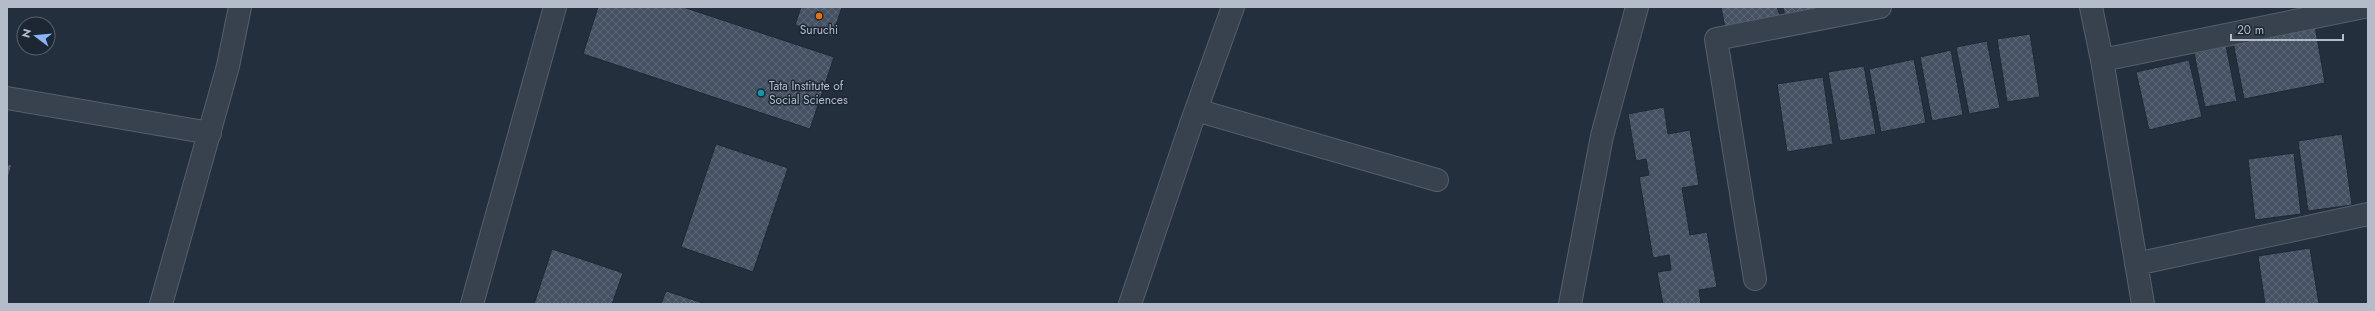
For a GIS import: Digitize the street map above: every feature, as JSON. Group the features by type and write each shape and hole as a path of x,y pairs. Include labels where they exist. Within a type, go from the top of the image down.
{"street":[{"path":"161,304 228,66 240,7"},
{"path":"472,304 555,7"},
{"path":"1130,304 1196,110 1234,7"},
{"path":"1570,304 1602,136 1637,7"},
{"path":"1755,279 1716,38 1880,7"},
{"path":"2091,7 2102,60 2143,304"},
{"path":"2102,60 2364,7"},
{"path":"7,98 210,132"},
{"path":"1196,110 1437,180"},
{"path":"2136,264 2368,214"}],"building":[{"name":"Tata Institute of Social Sciences","path":"598,7 683,7 834,57 810,129 583,54"},
{"name":"Suruchi","path":"801,7 842,7 832,37 795,25"},
{"path":"1721,7 1777,7 1780,16 1725,28"},
{"path":"1783,7 1821,7 1823,13 1786,21"},
{"path":"2315,26 2325,83 2244,99 2233,42"},
{"path":"2030,34 2040,97 2007,102 1997,39"},
{"path":"1987,41 2000,108 1969,114 1956,47"},
{"path":"2226,46 2237,101 2205,107 2194,53"},
{"path":"1951,50 1963,115 1932,121 1920,57"},
{"path":"1914,59 1926,123 1881,132 1869,69"},
{"path":"2189,60 2202,117 2149,130 2136,72"},
{"path":"1864,66 1876,134 1840,141 1828,72"},
{"path":"1823,77 1833,144 1787,152 1777,84"},
{"path":"1664,107 1668,134 1690,130 1699,185 1682,188 1690,235 1707,232 1717,287 1699,290 1701,304 1663,304 1657,272 1671,270 1669,255 1653,258 1639,177 1649,175 1646,159 1636,161 1628,114"},
{"path":"2342,134 2352,205 2308,211 2298,141"},
{"path":"716,144 788,168 753,272 681,247"},
{"path":"2294,153 2301,214 2255,220 2248,159"},
{"path":"7,164 12,165 7,181"},
{"path":"2310,248 2319,304 2265,304 2258,256"},
{"path":"552,249 623,273 612,304 534,304"},
{"path":"666,291 706,304 661,304"}],"place":[{"name":"Suruchi","path":"819,16"},
{"name":"Tata Institute of Social Sciences","path":"761,93"}]}
